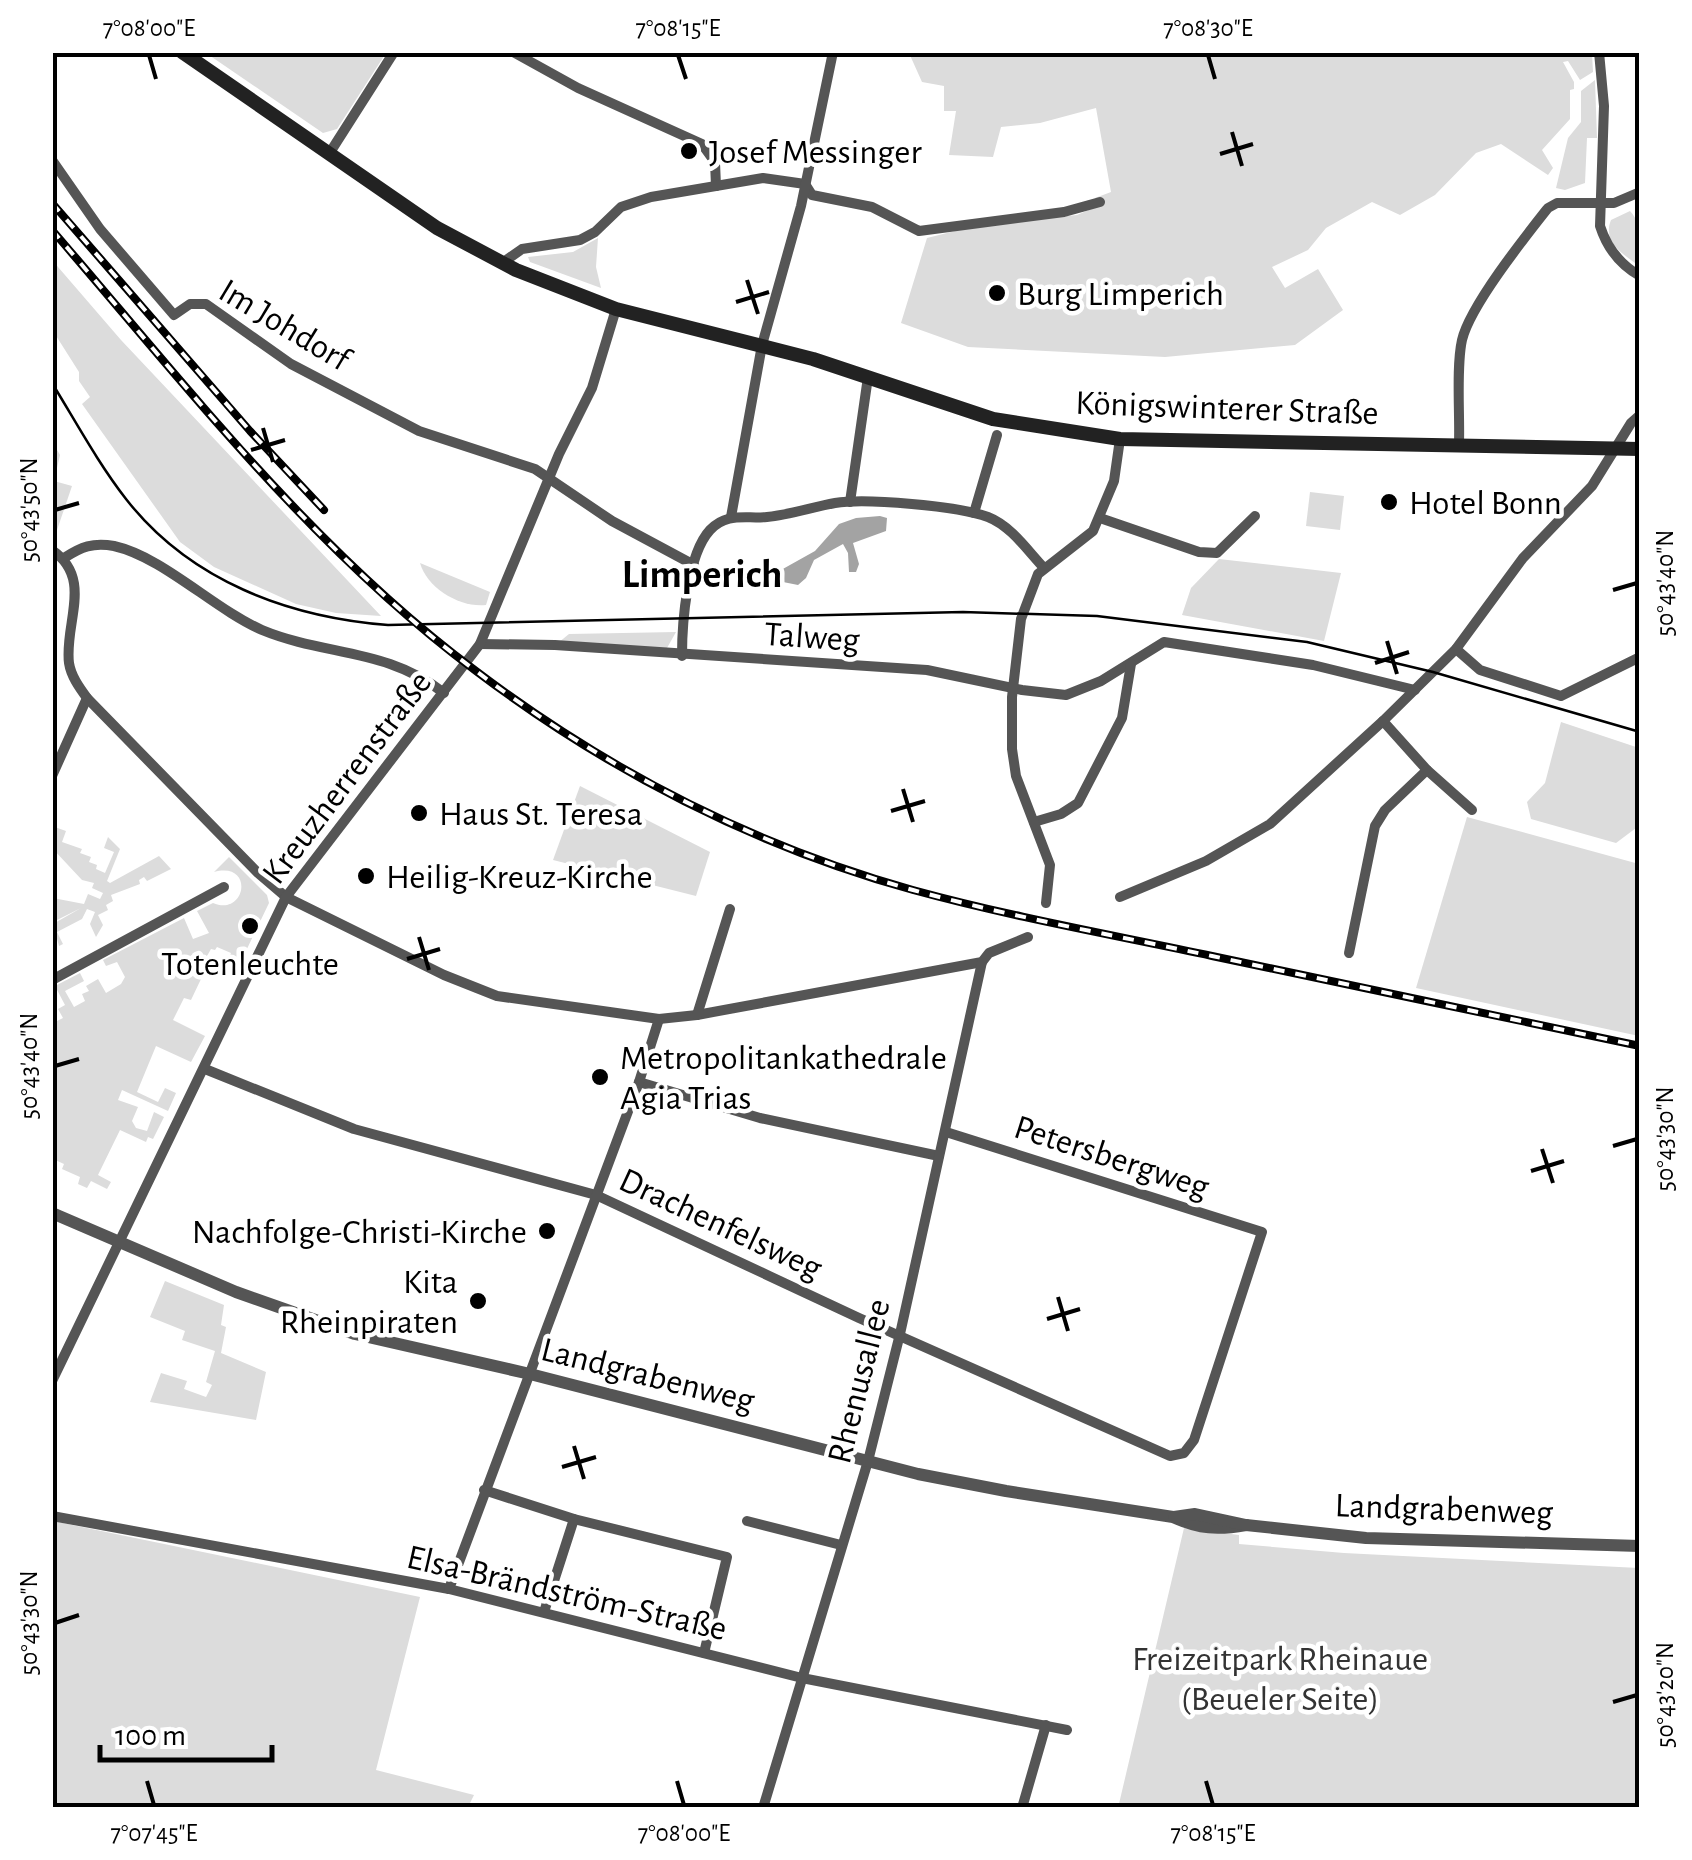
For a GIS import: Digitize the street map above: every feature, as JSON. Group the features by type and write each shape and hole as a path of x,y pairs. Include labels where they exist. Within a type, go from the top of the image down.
{"main road":[{"name":"Königswinterer Straße","path":"182,52 438,228 502,263 616,309 762,345 993,419 1120,439 1640,448"}],"street":[{"path":"329,154 394,52"},
{"path":"513,52 578,88 702,144 715,162 716,186"},
{"path":"731,517 762,345 822,118 833,52"},
{"path":"1599,52 1604,106 1600,226 1620,261 1640,276"},
{"name":"Im Johdorf","path":"52,160 100,229 174,315 190,304 206,304 290,364 419,431 550,477"},
{"path":"502,263 522,249 580,240 595,232 621,207 651,196 763,178 805,184 819,198 872,207 919,230 1066,212 1100,202"},
{"path":"1460,443 1461,344 1508,260 1548,208 1557,203 1614,203 1640,192"},
{"name":"Kreuzherrenstraße","path":"52,1381 286,897 480,644 592,388 616,309"},
{"path":"850,502 868,377"},
{"path":"1120,897 1206,861 1270,824 1416,690 1456,648 1523,558 1592,486 1640,415"},
{"path":"974,513 997,435"},
{"path":"1046,904 1050,864 1016,776 1011,726 1022,613 1044,568 1094,531 1114,481 1120,439"},
{"path":"550,477 612,521 694,566"},
{"path":"682,656 683,620 694,566 708,532 720,520 731,517 766,517 850,502 974,513 1006,526 1044,568"},
{"path":"1100,518 1199,552 1217,554 1255,516"},
{"path":"64,558 86,545 118,547 160,568 212,604 266,631 386,661 444,693"},
{"path":"52,550 64,558 76,585 68,644 70,666 87,698 286,897 444,975 497,996 659,1019 982,962 989,953 1028,937"},
{"name":"Talweg","path":"480,644 554,645 927,670 1066,694 1100,681 1164,642 1275,658 1416,690"},
{"path":"1456,648 1480,670 1562,696 1640,656"},
{"path":"1034,822 1061,814 1078,803 1122,718 1131,664"},
{"path":"52,776 87,698"},
{"path":"1382,721 1472,810"},
{"path":"1349,953 1374,826 1385,810 1428,770"},
{"path":"52,980 224,887"},
{"path":"697,1015 730,909"},
{"name":"Rhenusallee","path":"763,1808 868,1461 982,962"},
{"path":"449,1588 659,1019"},
{"name":"Drachenfelsweg","path":"205,1069 354,1129 596,1194 1170,1456 1184,1453 1194,1440"},
{"path":"638,1082 760,1118 939,1156"},
{"name":"Petersbergweg","path":"946,1132 1262,1232 1194,1440"},
{"name":"Landgrabenweg","path":"52,1213 325,1325 1006,1492 1173,1517 1196,1514 1246,1525 1366,1538 1640,1546"},
{"path":"484,1490 574,1519 728,1557 704,1653"},
{"name":"Elsa-Brändström-Straße","path":"52,1516 449,1588 802,1678 1067,1730"},
{"path":"544,1612 574,1519"},
{"path":"747,1521 841,1545"},
{"path":"1022,1808 1046,1725"}],"green space":[{"path":"206,53 386,53 337,129 323,133"},
{"path":"909,53 1592,53 1593,72 1580,80 1568,61 1563,62 1574,89 1570,90 1570,119 1542,150 1553,168 1548,175 1501,144 1476,153 1435,195 1400,215 1372,202 1326,228 1308,250 1272,267 1285,288 1318,269 1343,310 1295,345 1165,357 968,347 901,323 927,238 979,225 1077,215 1098,206 1095,198 1111,192 1096,108 1040,123 1001,127 993,157 949,155 956,111 944,111 944,86 922,82"},
{"path":"1595,80 1597,138 1587,138 1585,183 1565,190 1556,188 1568,138 1581,122 1581,91"},
{"path":"1630,211 1639,230 1639,266 1616,247 1609,235 1611,220"},
{"path":"598,238 596,267 601,288 530,262 528,257 573,252"},
{"path":"52,260 121,340 381,616 336,613 296,604 214,567 180,542 82,404 90,397 53,331"},
{"path":"53,443 60,455 54,481 72,486 57,530 53,528"},
{"path":"1310,492 1344,496 1340,530 1306,526"},
{"path":"1219,559 1341,573 1324,641 1182,615 1191,588"},
{"path":"420,563 490,592 486,605 466,603 446,594 430,581"},
{"path":"676,632 667,648 558,643 569,634"},
{"path":"1561,722 1639,748 1636,828 1616,843 1531,819 1527,802 1545,783"},
{"path":"580,786 710,852 696,896 553,860"},
{"path":"1467,817 1639,864 1639,1036 1416,988"},
{"path":"52,826 66,831 62,842 82,849 80,853 91,857 89,862 105,873 114,852 104,848 108,837 120,849 107,881 110,883 159,856 171,869 147,881 144,877 140,884 111,895 113,901 106,905 108,910 98,915 103,925 96,937 90,924 95,912 87,909 82,919 57,932 63,944 59,946 53,924 81,908 53,922 53,898 84,904 88,894 100,899 103,893 92,888 94,883 82,880 53,849"},
{"path":"229,857 267,895 269,903 234,976 223,971 231,953 217,947 211,949 207,956 211,958 191,1000 184,998 173,1020 205,1036 191,1062 156,1046 137,1092 158,1102 165,1088 176,1093 168,1111 122,1090 118,1100 138,1107 132,1121 136,1128 147,1131 154,1112 164,1117 153,1139 148,1137 146,1142 120,1130 98,1175 111,1182 107,1189 91,1181 87,1188 78,1184 80,1177 62,1169 64,1164 53,1159 53,1023 63,1018 58,1009 65,1005 55,986 80,973 84,981 65,991 74,1007 85,1001 82,994 89,991 86,986 98,979 106,993 121,984 125,977 117,962 106,966 103,960 184,918 193,939 209,933 197,911 213,903 233,903 241,889 236,874 214,872"},
{"path":"165,1281 224,1305 221,1325 226,1327 221,1353 266,1372 256,1420 150,1402 161,1373 187,1381 184,1389 206,1397 212,1385 206,1382 215,1351 182,1340 185,1331 150,1317"},
{"path":"53,1521 420,1597 376,1770 474,1795 468,1807 53,1807"},
{"name":"Freizeitpark Rheinaue (Beueler Seite)","path":"1184,1528 1239,1535 1239,1544 1639,1568 1639,1807 1118,1808"}],"shaded area":[{"path":"887,518 886,531 853,543 859,564 856,572 849,572 848,553 843,544 814,560 798,585 783,582 781,570 815,551 839,524"}],"tram line":[{"path":"52,383 106,471 152,528 211,573 244,590 314,613 388,625 963,612 1097,616 1307,642 1433,672 1640,732"}],"railway":[{"path":"52,203 324,510"},
{"path":"52,230 252,462 359,572 416,623 526,707 577,741 684,801 796,851 950,900 1640,1046"}],"place":[{"name":"Josef Messinger","path":"689,151"},
{"name":"Burg Limperich","path":"997,293"},
{"name":"Hotel Bonn","path":"1389,502"},
{"name":"Haus St. Teresa","path":"419,813"},
{"name":"Heilig-Kreuz-Kirche","path":"366,876"},
{"name":"Totenleuchte","path":"250,926"},
{"name":"Metropolitankathedrale Agia Trias","path":"600,1077"},
{"name":"Nachfolge-Christi-Kirche","path":"547,1231"},
{"name":"Kita Rheinpiraten","path":"478,1301"}],"district":[{"name":"Limperich","path":"702,573"}]}
